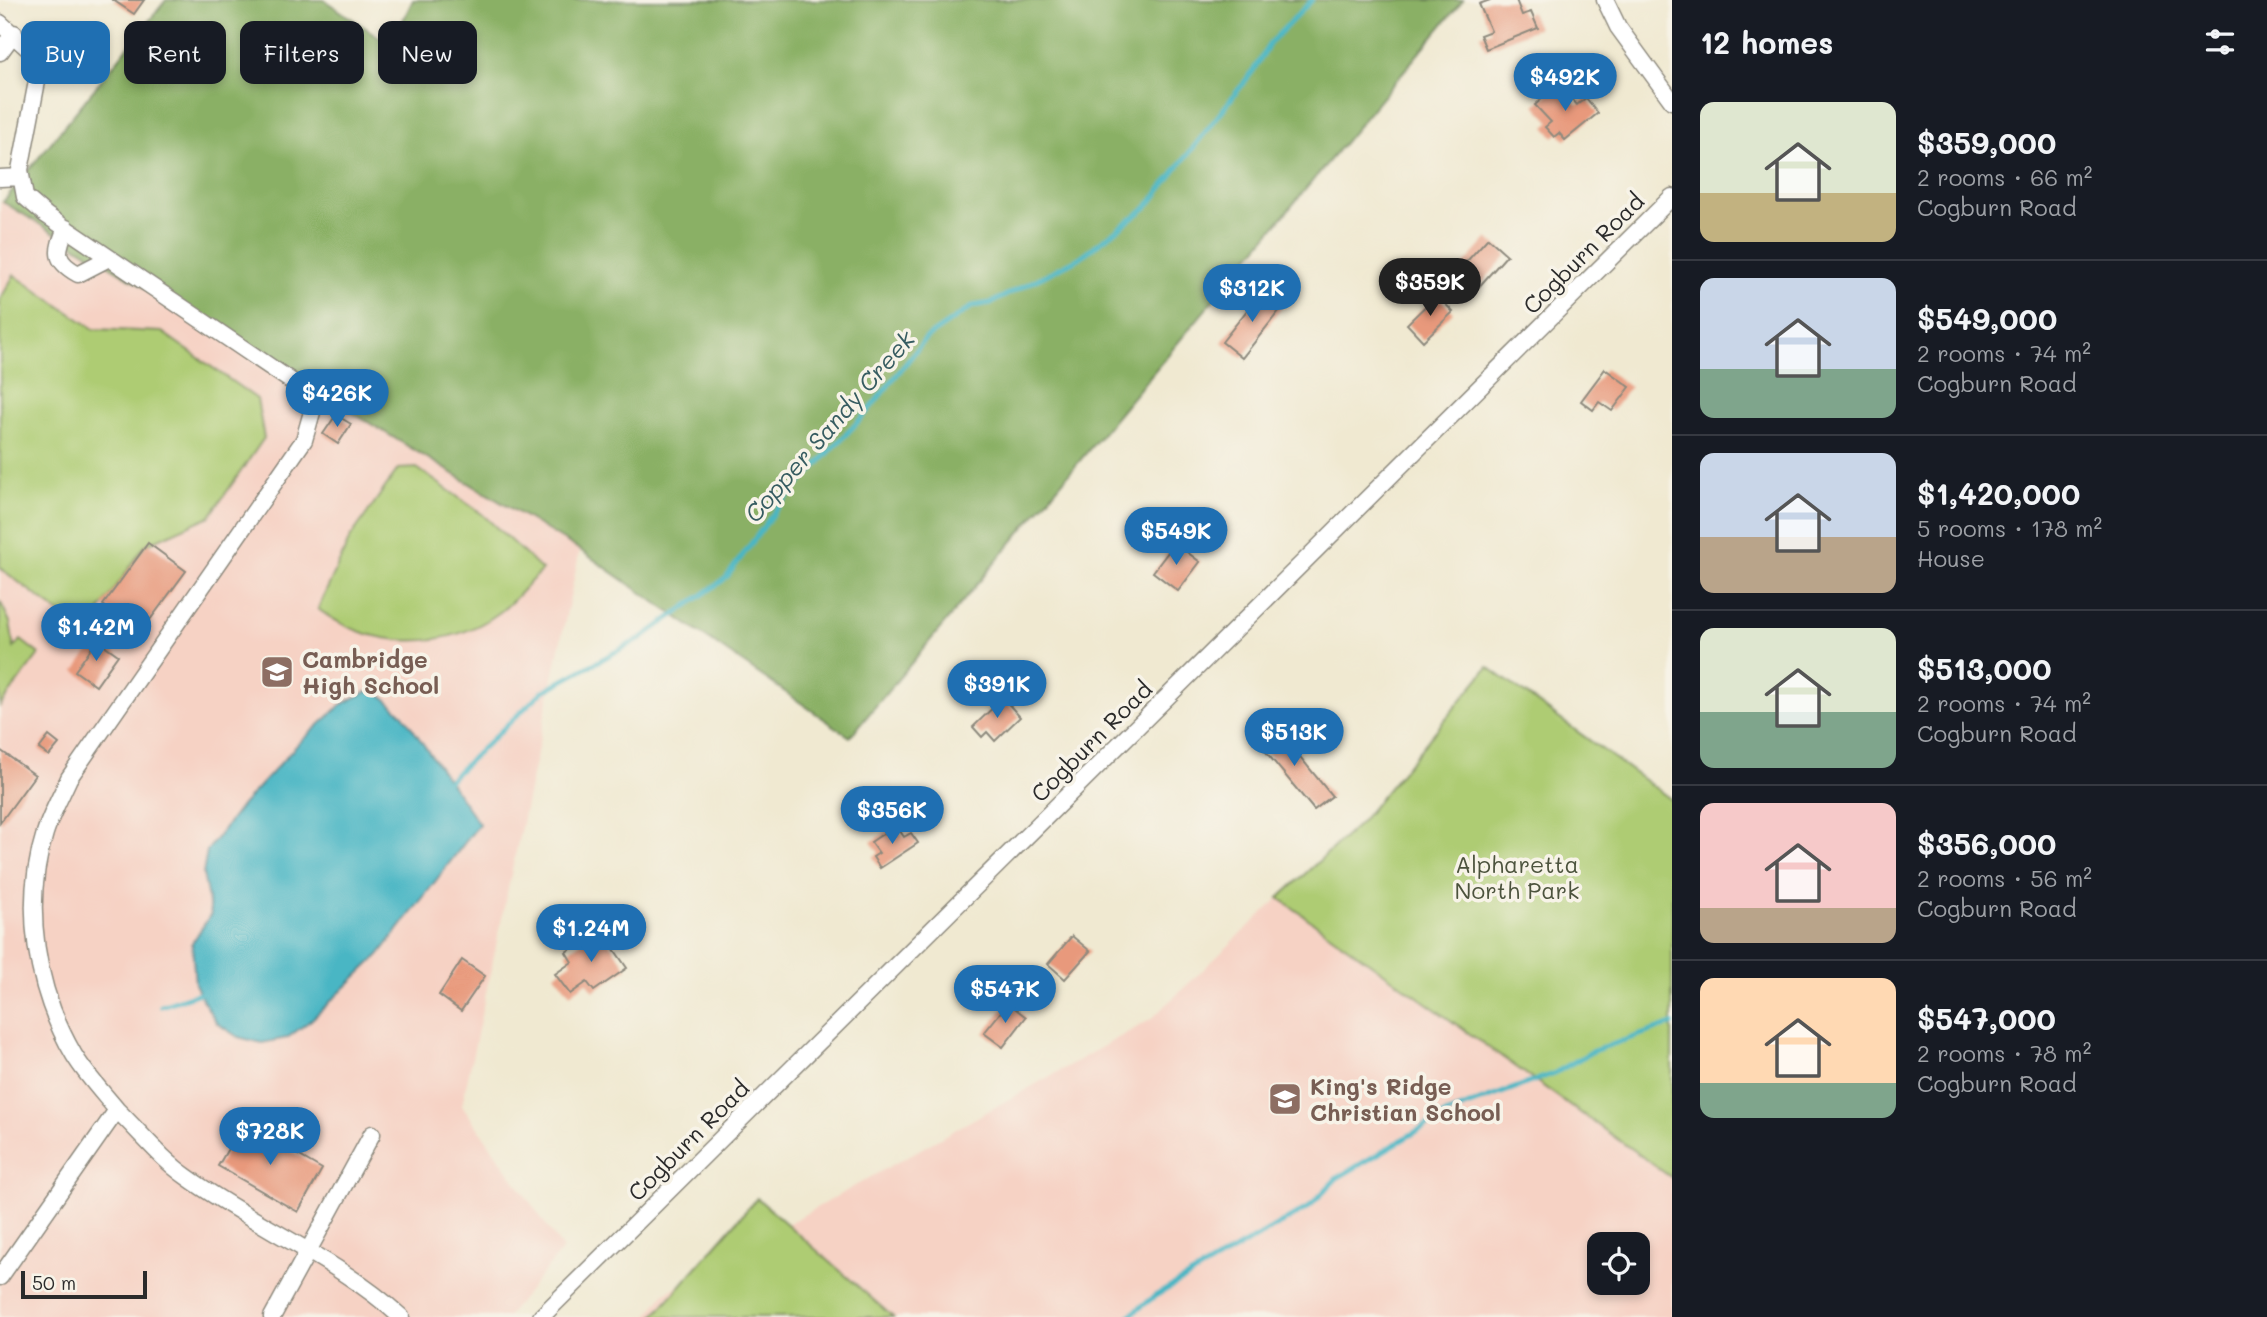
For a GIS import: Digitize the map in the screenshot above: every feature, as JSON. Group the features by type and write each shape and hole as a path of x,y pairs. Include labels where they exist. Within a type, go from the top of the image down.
{"street":[{"path":"1605,0 1618,27 1672,101"},
{"path":"0,23 33,53 38,76 20,170 25,197 66,228 300,387 312,412 304,440 69,778 45,833 34,894 38,959 49,1003 75,1057 117,1110 184,1175 250,1219 309,1251 401,1317"},
{"path":"0,51 14,33"},
{"path":"0,178 21,177"},
{"name":"Cogburn Road","path":"541,1317 1672,197"},
{"path":"66,228 60,244 59,257 63,265 78,274 110,258"},
{"path":"0,1277 117,1110"},
{"path":"272,1317 372,1134"}],"shaded area":[{"name":"Cambridge High School","path":"0,201 580,550 462,1105 563,1249 507,1317 0,1317"},
{"name":"King's Ridge Christian School","path":"1279,898 1672,1178 1672,1317 647,1317 665,1293 1150,1020"}],"green space":[{"path":"166,0 324,0 355,21 240,21 240,84 364,84 364,27 378,36 378,84 477,84 477,21 403,21 413,0 1463,0 850,737 580,550 3,202 98,84 110,84 110,69 124,52 124,84 226,84 226,21 149,21"},
{"path":"14,275 94,329 162,332 257,399 264,438 210,516 145,545 85,632 0,568 0,300"},
{"path":"417,468 482,514 542,570 500,612 479,625 456,634 408,640 361,632 318,609 350,538 398,469"},
{"path":"0,601 10,622 14,648 21,640 39,654 0,706"},
{"name":"Alpharetta North Park","path":"1488,667 1672,800 1672,1178 1279,898 1360,823"},
{"path":"757,1198 893,1317 653,1317"}],"water":[{"path":"377,691 403,715 479,824 379,955 311,1020 287,1038 262,1043 238,1037 217,1023 195,984 192,943 211,914 203,874 207,851 242,805 298,744 342,704 366,692"}],"building":[{"path":"113,0 144,0 134,14"},
{"path":"1490,0 1516,0 1522,15 1531,12 1538,28 1486,49 1480,35 1491,31 1479,4"},
{"path":"1559,84 1577,105 1586,98 1598,113 1565,140 1559,133 1554,137 1545,127 1551,122 1535,105"},
{"path":"1488,238 1507,255 1476,290 1457,272"},
{"path":"1263,290 1283,306 1242,358 1222,342"},
{"path":"1437,295 1453,312 1423,341 1407,324"},
{"path":"1605,369 1630,387 1612,411 1599,402 1593,410 1581,401"},
{"path":"336,415 351,424 338,444 323,434"},
{"path":"148,543 186,571 141,632 103,605"},
{"path":"1175,543 1200,562 1178,591 1153,572"},
{"path":"97,640 118,655 96,686 75,671"},
{"path":"1003,698 1020,717 995,741 987,732 982,737 973,727"},
{"path":"1274,725 1332,796 1314,810 1256,740"},
{"path":"49,736 59,744 49,756 39,749"},
{"path":"0,750 35,775 0,823"},
{"path":"896,825 904,837 911,833 918,843 880,868 873,857 879,853 871,842"},
{"path":"600,929 627,968 594,991 587,982 570,994 555,974 572,962 566,952"},
{"path":"1072,936 1090,951 1065,979 1048,964"},
{"path":"462,960 485,976 461,1011 439,995"},
{"path":"1008,1003 1026,1017 1003,1047 984,1033"},
{"path":"243,1123 322,1169 298,1212 218,1166"}],"waterway":[{"name":"Copper Sandy Creek","path":"449,780 542,692 643,637 726,578 781,503 868,411 926,338 973,306 991,303 1079,258 1147,207 1253,71 1270,43 1312,0"},
{"name":"Copper Sandy Creek","path":"161,1006 200,993"},
{"path":"1128,1317 1155,1296 1309,1207 1337,1178 1448,1113 1555,1073 1593,1051 1672,1024"}],"place":[{"name":"Cambridge High School","path":"277,672"},
{"name":"King's Ridge Christian School","path":"1285,1099"}]}
